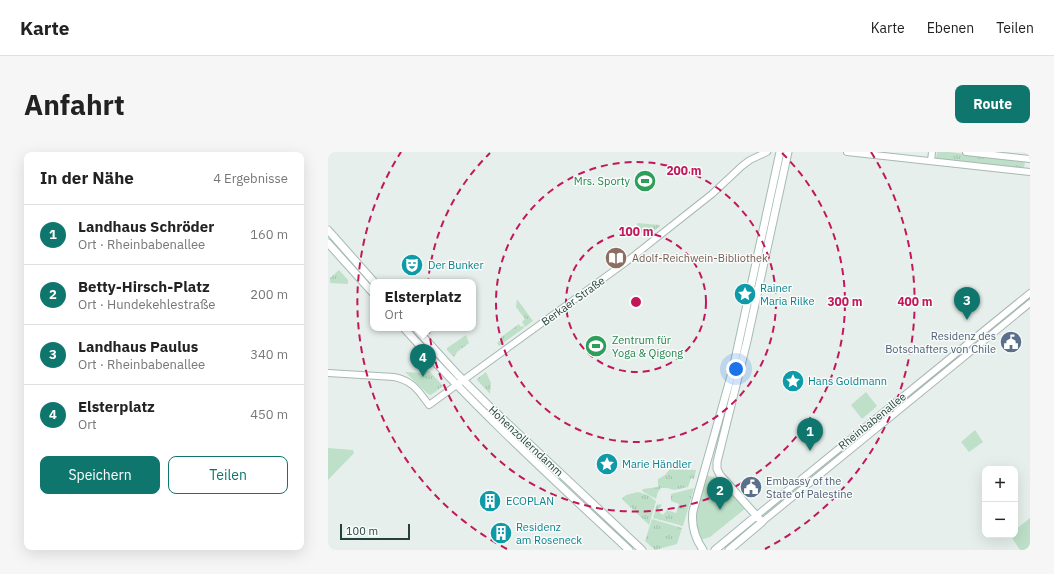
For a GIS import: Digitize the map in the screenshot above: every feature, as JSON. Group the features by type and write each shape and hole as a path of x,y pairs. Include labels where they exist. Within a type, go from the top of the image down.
{"main road":[{"path":"703,550 698,542 693,526 694,511 734,364 780,152"},
{"path":"762,522 720,475 717,470 717,462 748,341 788,152"},
{"path":"328,230 371,279"},
{"path":"328,243 370,290"},
{"name":"Hohenzollerndamm","path":"407,331 456,385 629,550"},
{"name":"Hohenzollerndamm","path":"418,331 463,380 642,550"},
{"name":"Rheinbabenallee","path":"715,550 756,516"},
{"name":"Rheinbabenallee","path":"729,550 762,522"},
{"path":"623,544 629,538"}],"street":[{"name":"Berkaer Straße","path":"328,373 402,379 414,386 429,405 647,247 712,194 750,160 756,152"},
{"name":"Berkaer Straße","path":"750,160 767,152"},
{"path":"847,152 1029,172 1030,159 966,152"},
{"path":"931,161 932,152"},
{"name":"Rheinbabenallee","path":"756,516 1030,293"},
{"name":"Rheinbabenallee","path":"762,522 1030,303"}],"green space":[{"path":"937,152 949,152 1025,161 1024,169 936,159"},
{"path":"637,223 660,226 649,235 643,234 637,228"},
{"path":"339,270 348,280 347,284 330,283 330,278"},
{"path":"517,299 533,321 525,327 522,322 525,319 516,307"},
{"path":"1020,303 1023,307 899,408 895,404"},
{"path":"519,324 521,327 523,325 524,328 499,346 497,343 502,339 501,337"},
{"path":"466,335 469,343 457,352 454,357 447,350 447,348"},
{"path":"424,365 443,386 431,395 428,394 405,372 423,373"},
{"path":"486,372 491,383 490,394 477,380"},
{"path":"866,392 877,406 862,419 851,405"},
{"path":"886,412 889,416 766,516 763,513"},
{"path":"975,430 983,442 969,452 961,442"},
{"path":"328,448 353,450 354,453 328,480"},
{"path":"670,469 696,470 694,479 691,478 688,487 674,490 661,488 656,499 642,491 643,489 658,487 658,479 665,475"},
{"path":"706,475 720,479 746,508 710,537 700,540 697,531 696,515"},
{"path":"694,488 683,526 653,518 657,504 662,505 657,510 663,515 667,510 676,513 679,504 671,501 671,494"},
{"path":"638,492 648,495 656,501 649,525 622,499 626,495"},
{"path":"1030,518 1030,550 1020,550 1012,538 1018,538 1018,528"},
{"path":"652,519 682,528 677,544 655,550 645,541"}],"place":[{"name":"Mrs. Sporty","path":"645,181"},
{"name":"Adolf-Reichwein-Bibliothek","path":"616,258"},
{"name":"Der Bunker","path":"412,265"},
{"name":"Rainer Maria Rilke","path":"745,294"},
{"name":"Landhaus Paulus","path":"967,320"},
{"name":"Residenz des Botschafters von Chile","path":"1011,342"},
{"name":"Zentrum für Yoga & Qigong","path":"596,346"},
{"name":"Elsterplatz","path":"423,377"},
{"name":"Hans Goldmann","path":"793,381"},
{"name":"Landhaus Schröder","path":"810,451"},
{"name":"Marie Händler","path":"607,464"},
{"name":"Embassy of the State of Palestine","path":"751,487"},
{"name":"ECOPLAN","path":"490,501"},
{"name":"Betty-Hirsch-Platz","path":"720,510"},
{"name":"Residenz am Roseneck","path":"501,533"}]}
